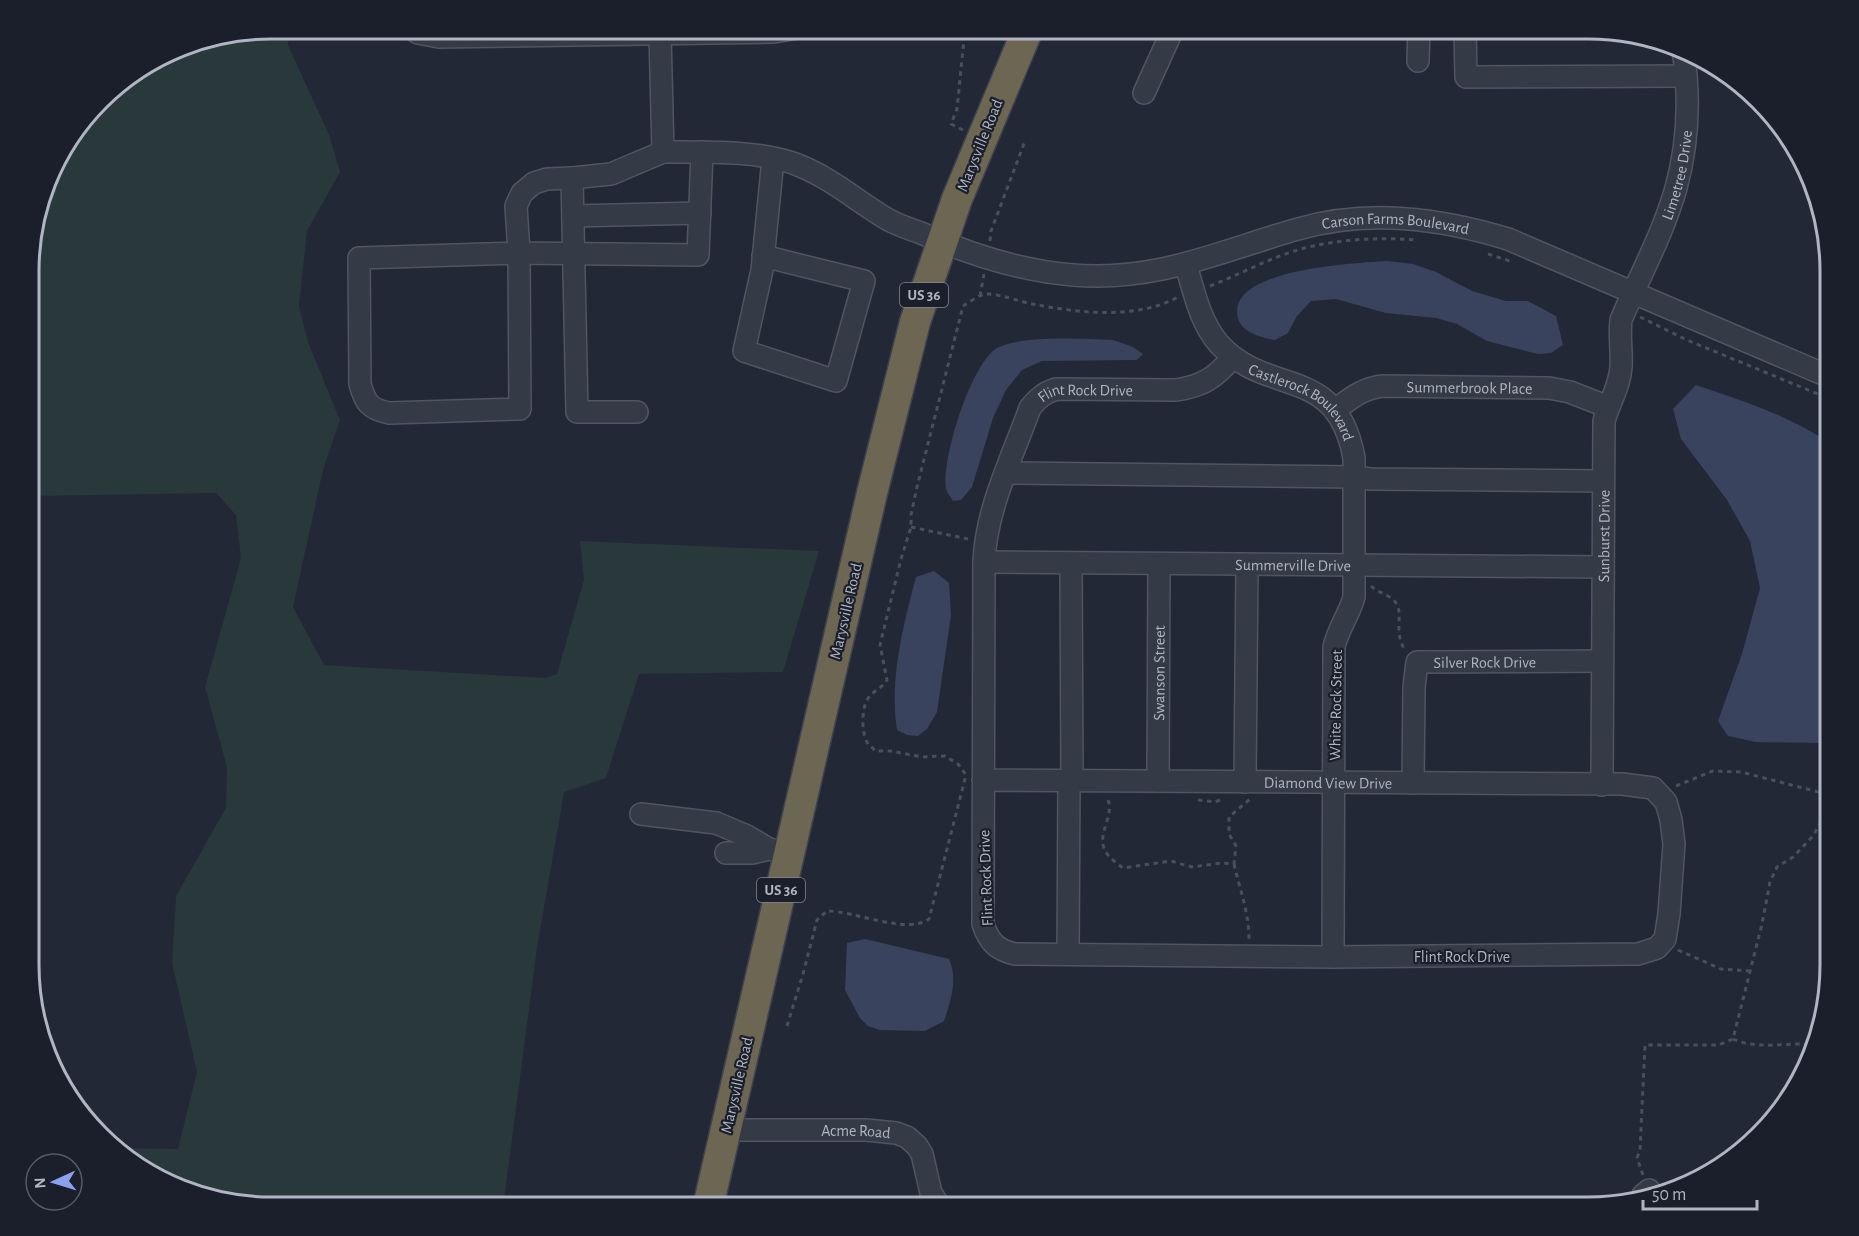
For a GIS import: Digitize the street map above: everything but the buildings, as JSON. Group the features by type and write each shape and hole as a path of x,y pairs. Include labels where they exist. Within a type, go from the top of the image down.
{"highway":[{"name":"Marysville Road","path":"710,1197 726,1130 779,851 897,387 941,242 981,138 1023,39"}],"street":[{"path":"660,39 663,152 611,174 547,179 534,183 522,193 516,206 519,253 520,409 389,412 378,411 371,407 364,398 360,384 359,258 519,253 698,255 702,152"},
{"path":"1144,93 1168,39"},
{"path":"1418,61 1419,39"},
{"path":"1465,39 1466,77 1685,76"},
{"name":"Limetree Drive","path":"1629,301 1665,220 1676,188 1687,121 1684,60"},
{"name":"Carson Farms Boulevard","path":"663,152 757,156 797,165 836,185 889,220 941,242 1038,271 1074,275 1136,274 1186,265 1299,229 1335,221 1371,218 1438,221 1473,228 1508,239 1629,301 1820,373"},
{"path":"763,263 864,281 836,381 744,351 763,263 773,159"},
{"path":"572,178 577,412 637,412"},
{"path":"573,216 700,213"},
{"name":"Castlerock Boulevard","path":"1186,265 1200,311 1219,344 1250,368 1302,385 1319,395 1335,410 1345,425 1352,442 1361,572"},
{"name":"Sunburst Drive","path":"1602,785 1604,421 1618,384 1621,368 1619,334 1621,320 1629,301"},
{"name":"Flint Rock Drive","path":"1233,357 1220,372 1207,382 1192,387 1176,390 1056,389 1046,392 1030,408 989,521 984,552 983,924 987,936 994,945 1005,952 1015,954 1333,957 1638,954 1659,946"},
{"name":"Summerbrook Place","path":"1335,410 1357,393 1383,386 1549,388 1608,406"},
{"path":"1007,473 1603,481"},
{"name":"Summerville Drive","path":"984,552 1071,563 1247,564 1361,572 1603,567"},
{"path":"1068,954 1071,563"},
{"name":"Swanson Street","path":"1158,781 1159,564"},
{"path":"1247,564 1250,788"},
{"name":"White Rock Street","path":"1333,957 1334,647 1338,631 1350,610 1361,572"},
{"name":"Silver Rock Drive","path":"1413,783 1414,687 1417,662 1602,661"},
{"name":"Diamond View Drive","path":"983,780 1070,787 1158,781 1250,788 1334,783 1622,784 1653,788 1662,798"},
{"path":"1659,946 1665,939 1669,914 1674,844 1671,819 1662,798"},
{"path":"641,814 716,823 779,851"},
{"path":"726,853 779,851"},
{"name":"Acme Road","path":"726,1130 866,1130 896,1133 907,1137 922,1154 934,1197"}],"path":[{"path":"964,39 957,109 951,124 981,138"},
{"path":"980,296 991,231 1025,141"},
{"path":"787,1026 817,920 827,910 841,910 914,925 929,919 966,775 958,764 945,756 922,757 891,751 875,751 867,743 863,728 864,709 868,698 884,686 887,680 880,645 911,527 916,491 963,306 987,294 1042,306 1095,312 1152,308 1301,249 1389,238 1420,240"},
{"path":"1484,252 1520,265"},
{"path":"1629,301 1687,340 1820,395"},
{"path":"911,527 984,552"},
{"path":"1361,572 1377,592 1395,600 1398,608 1400,642 1417,662"},
{"path":"1662,798 1713,771 1741,772 1820,792"},
{"path":"1070,787 1109,800 1110,811 1102,835 1106,854 1123,868 1171,861 1192,867 1221,863 1234,864"},
{"path":"1250,788 1229,817 1228,834 1236,846 1234,864 1242,901 1248,913 1250,956"},
{"path":"1732,1039 1770,882 1777,867 1793,857 1813,836 1820,824"},
{"path":"1659,946 1721,969 1750,971"},
{"path":"1732,1039 1742,1044 1766,1046 1807,1043"},
{"path":"1645,1190 1637,1158 1640,1150 1646,1045 1719,1045 1732,1039"}],"shaded area":[{"path":"255,39 288,39 288,45 330,137 340,172 307,231 299,306 308,342 340,420 323,470 293,607 324,665 546,678 557,674 584,580 580,541 819,551 783,672 639,674 606,778 564,792 537,948 504,1197 255,1197 225,1193 196,1185 155,1166 129,1148 178,1149 197,1072 172,963 176,896 226,808 227,767 205,687 241,558 236,515 216,493 39,496 39,255 43,225 51,196 70,155 96,118 118,96 155,70 196,51 225,43"}],"water":[{"path":"1387,261 1413,264 1436,272 1472,291 1506,301 1528,301 1556,316 1563,345 1551,353 1538,354 1487,341 1457,324 1436,318 1386,313 1336,299 1311,301 1297,316 1288,333 1275,340 1248,331 1240,323 1238,318 1240,301 1252,288 1272,279 1324,267"},
{"path":"1113,340 1133,347 1143,354 1137,360 1042,361 1022,370 1006,390 993,418 972,487 961,500 953,501 946,489 946,475 953,434 969,390 989,355 999,347 1025,341"},
{"path":"1696,385 1783,417 1820,437 1820,743 1756,742 1728,736 1718,721 1742,654 1760,588 1750,541 1727,500 1681,439 1673,409"},
{"path":"934,571 949,583 951,615 937,712 927,729 918,736 907,735 897,730 895,711 899,653 916,577"},
{"path":"865,939 949,959 953,982 944,1021 925,1031 880,1030 868,1026 860,1018 845,990 847,943"}]}
